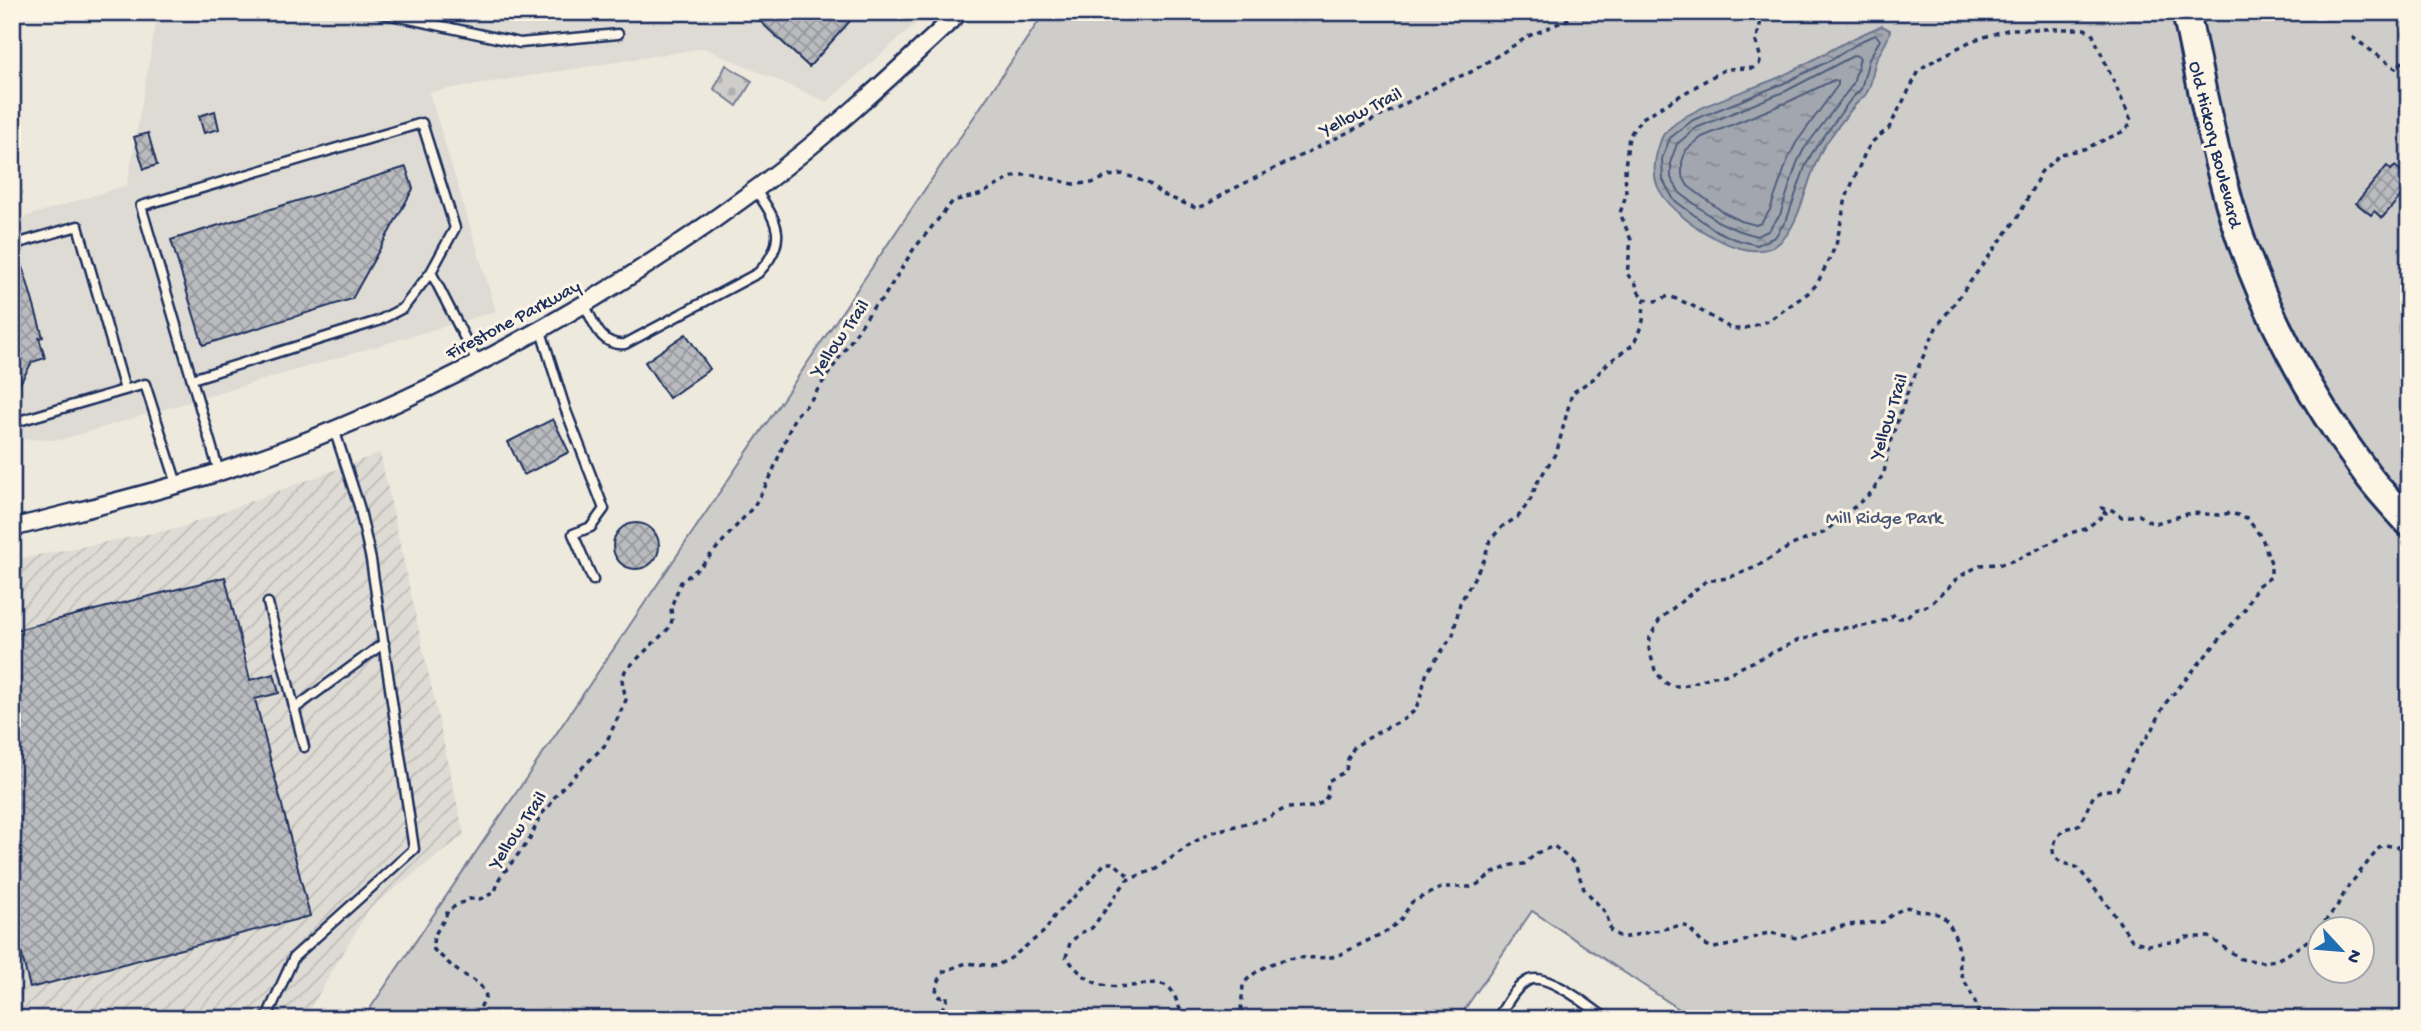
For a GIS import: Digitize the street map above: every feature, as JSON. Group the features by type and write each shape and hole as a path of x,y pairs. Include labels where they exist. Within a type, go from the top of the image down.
{"main road":[{"name":"Old Hickory Boulevard","path":"2186,12 2218,165 2237,228 2262,293 2322,408 2365,472 2409,523"}],"street":[{"name":"Firestone Parkway","path":"12,528 219,472 334,429 413,394 540,328 584,304 668,251 755,189 845,117 960,12"}],"lane":[{"path":"376,12 520,43 618,34"},
{"path":"192,379 378,321 403,308 431,272 455,228 422,123 141,206 219,472"},
{"path":"584,304 604,340 610,344 625,344 758,273 771,258 778,230 775,220 755,189"},
{"path":"12,245 78,226 125,390"},
{"path":"431,272 477,362"},
{"path":"540,328 565,408 604,509 591,527 573,534 593,580"},
{"path":"12,423 145,384 177,484"},
{"path":"266,1019 294,957 414,849 371,560 361,516 334,429"},
{"path":"268,603 304,747"},
{"path":"294,709 384,643"},
{"path":"1497,1019 1521,985 1538,978 1556,985 1607,1019"}],"path":[{"name":"Yellow Trail","path":"464,1019 481,1006 486,996 483,988 474,979 453,967 434,950 434,935 446,919 448,910 469,899 480,899 495,892 499,879 530,839 540,816 557,793 605,746 626,700 622,680 625,671 670,627 670,607 681,582 701,566 754,506 770,478 795,416 808,404 875,305 882,300 913,250 953,201 979,195 1025,173 1073,184 1092,183 1122,174 1149,184 1161,194 1196,208 1375,120 1445,82 1471,72 1530,36 1586,12"},
{"path":"1186,1019 1179,1012 1170,987 1152,983 1106,987 1081,974 1066,957 1070,943 1080,933 1092,928 1115,900 1124,883 1156,869 1212,832 1267,818 1286,808 1318,806 1324,802 1328,781 1346,771 1354,747 1413,712 1419,702 1427,672 1453,635 1460,603 1484,560 1490,541 1503,526 1518,517 1558,451 1572,393 1634,344 1643,321 1644,299 1627,274 1631,240 1620,213 1626,195 1625,167 1629,136 1641,119 1715,75 1726,69 1754,68 1759,64 1756,42 1762,12"},
{"name":"Yellow Trail","path":"1644,299 1656,301 1669,296 1732,329 1742,329 1768,321 1817,284 1836,245 1846,198 1865,153 1895,120 1919,71 1971,41 2010,29 2085,29 2093,35 2101,58 2124,101 2131,120 2129,126 2122,132 2084,149 2062,154 2041,172 2018,217 1936,328 1909,388 1889,445 1884,473 1872,492 1823,533 1792,545 1756,567 1728,578 1706,581 1691,592 1660,619 1652,632 1648,649 1655,670 1667,683 1683,687 1725,675 1820,633 1872,624 1895,614 1899,618 1906,618 1914,608 1930,605 1959,577 1980,565 2002,564 2018,559 2070,533 2085,529 2107,515 2101,508 2112,510 2122,517 2139,515 2156,523 2191,513 2231,513 2247,518 2256,527 2271,563 2272,577 2257,586 2245,609 2164,705 2154,729 2137,750 2117,789 2094,795 2080,824 2061,833 2052,848 2053,853 2063,863 2078,868 2132,940 2147,945 2179,941 2186,937 2209,937 2241,959 2263,962 2282,957 2313,937 2380,847 2409,846"},
{"path":"2352,37 2397,69 2409,53"},
{"path":"1236,1019 1241,1011 1242,985 1257,971 1288,959 1337,956 1389,930 1401,919 1412,902 1443,887 1471,887 1493,873 1512,865 1524,864 1537,853 1554,846 1575,864 1584,889 1606,913 1611,931 1622,938 1682,925 1688,927 1703,944 1714,948 1764,934 1797,938 1834,927 1883,922 1908,907 1915,911 1937,912 1952,930 1961,955 1961,972 1976,1003 1978,1019"},
{"path":"937,1019 947,999 947,996 936,995 943,972 966,963 995,966 1011,958 1045,931 1055,915 1105,863 1114,863 1131,878"}],"shaded area":[{"path":"158,12 929,12 827,102 704,48 429,92 496,311 60,440 12,439 12,221 127,185"},
{"path":"380,453 464,835 369,909 304,1019 12,1019 12,560 179,528"}],"green space":[{"name":"Mill Ridge Park","path":"1045,12 2409,12 2409,1019 1694,1019 1532,911 1458,1019 363,1019"},
{"path":"726,65 752,81 737,106 714,89"}],"water":[{"path":"1882,26 1890,30 1875,62 1868,90 1826,143 1794,223 1779,243 1765,250 1748,250 1730,245 1692,224 1664,198 1656,181 1655,162 1662,137 1674,124 1703,107 1782,76"}],"building":[{"path":"750,12 858,12 809,67"},
{"path":"215,111 219,129 204,133 199,116"},
{"path":"148,133 157,165 144,169 134,137"},
{"path":"2387,166 2391,170 2395,166 2409,178 2409,187 2382,218 2374,211 2371,215 2356,203"},
{"path":"406,167 413,189 352,299 203,345 171,240"},
{"path":"18,250 43,337 39,338 45,358 32,362 12,398 12,251"},
{"path":"686,334 710,369 669,398 645,362"},
{"path":"553,419 569,452 524,475 508,442"},
{"path":"636,523 652,530 659,546 652,562 636,569 620,562 613,546 620,530"},
{"path":"225,577 250,680 274,674 279,693 255,699 310,916 30,988 12,916 12,631"}]}
